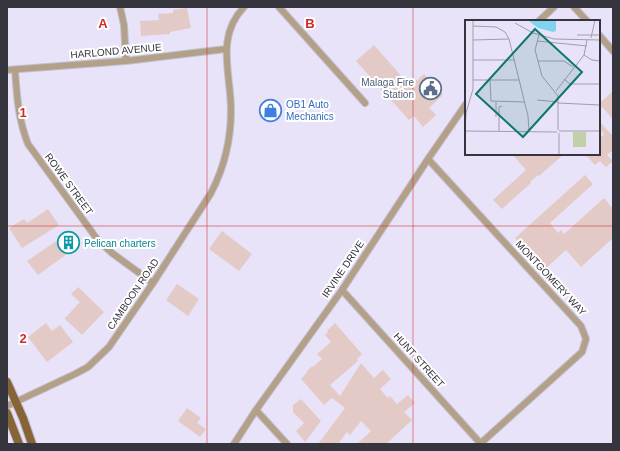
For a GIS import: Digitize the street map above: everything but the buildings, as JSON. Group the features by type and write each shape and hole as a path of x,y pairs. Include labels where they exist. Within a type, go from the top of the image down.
{"main road":[{"path":"7,382 32,444"},
{"path":"7,413 19,444"}],"street":[{"path":"120,7 124,25 126,62"},
{"name":"CAMBOON ROAD","path":"7,406 75,374 88,366 109,347 153,283 211,192 218,179 228,146 231,109 226,49 229,34 234,21 244,7"},
{"path":"278,7 365,103"},
{"path":"540,20 554,7"},
{"path":"574,7 586,20"},
{"path":"600,36 613,50"},
{"name":"HARLOND AVENUE","path":"7,70 126,62 226,49"},
{"name":"ROWE STREET","path":"15,70 19,113 28,144 97,239 112,253 153,283"},
{"name":"IRVINE DRIVE","path":"234,444 256,410 342,290 465,105"},
{"name":"MONTGOMERY WAY","path":"428,159 582,326 586,339 582,352 481,444"},
{"name":"HUNT STREET","path":"342,290 481,444"},
{"path":"256,410 287,444"}],"place":[{"name":"Malaga Fire Station","path":"430,88"},
{"name":"OB1 Auto Mechanics","path":"271,110"},
{"name":"Pelican charters","path":"69,243"}]}
